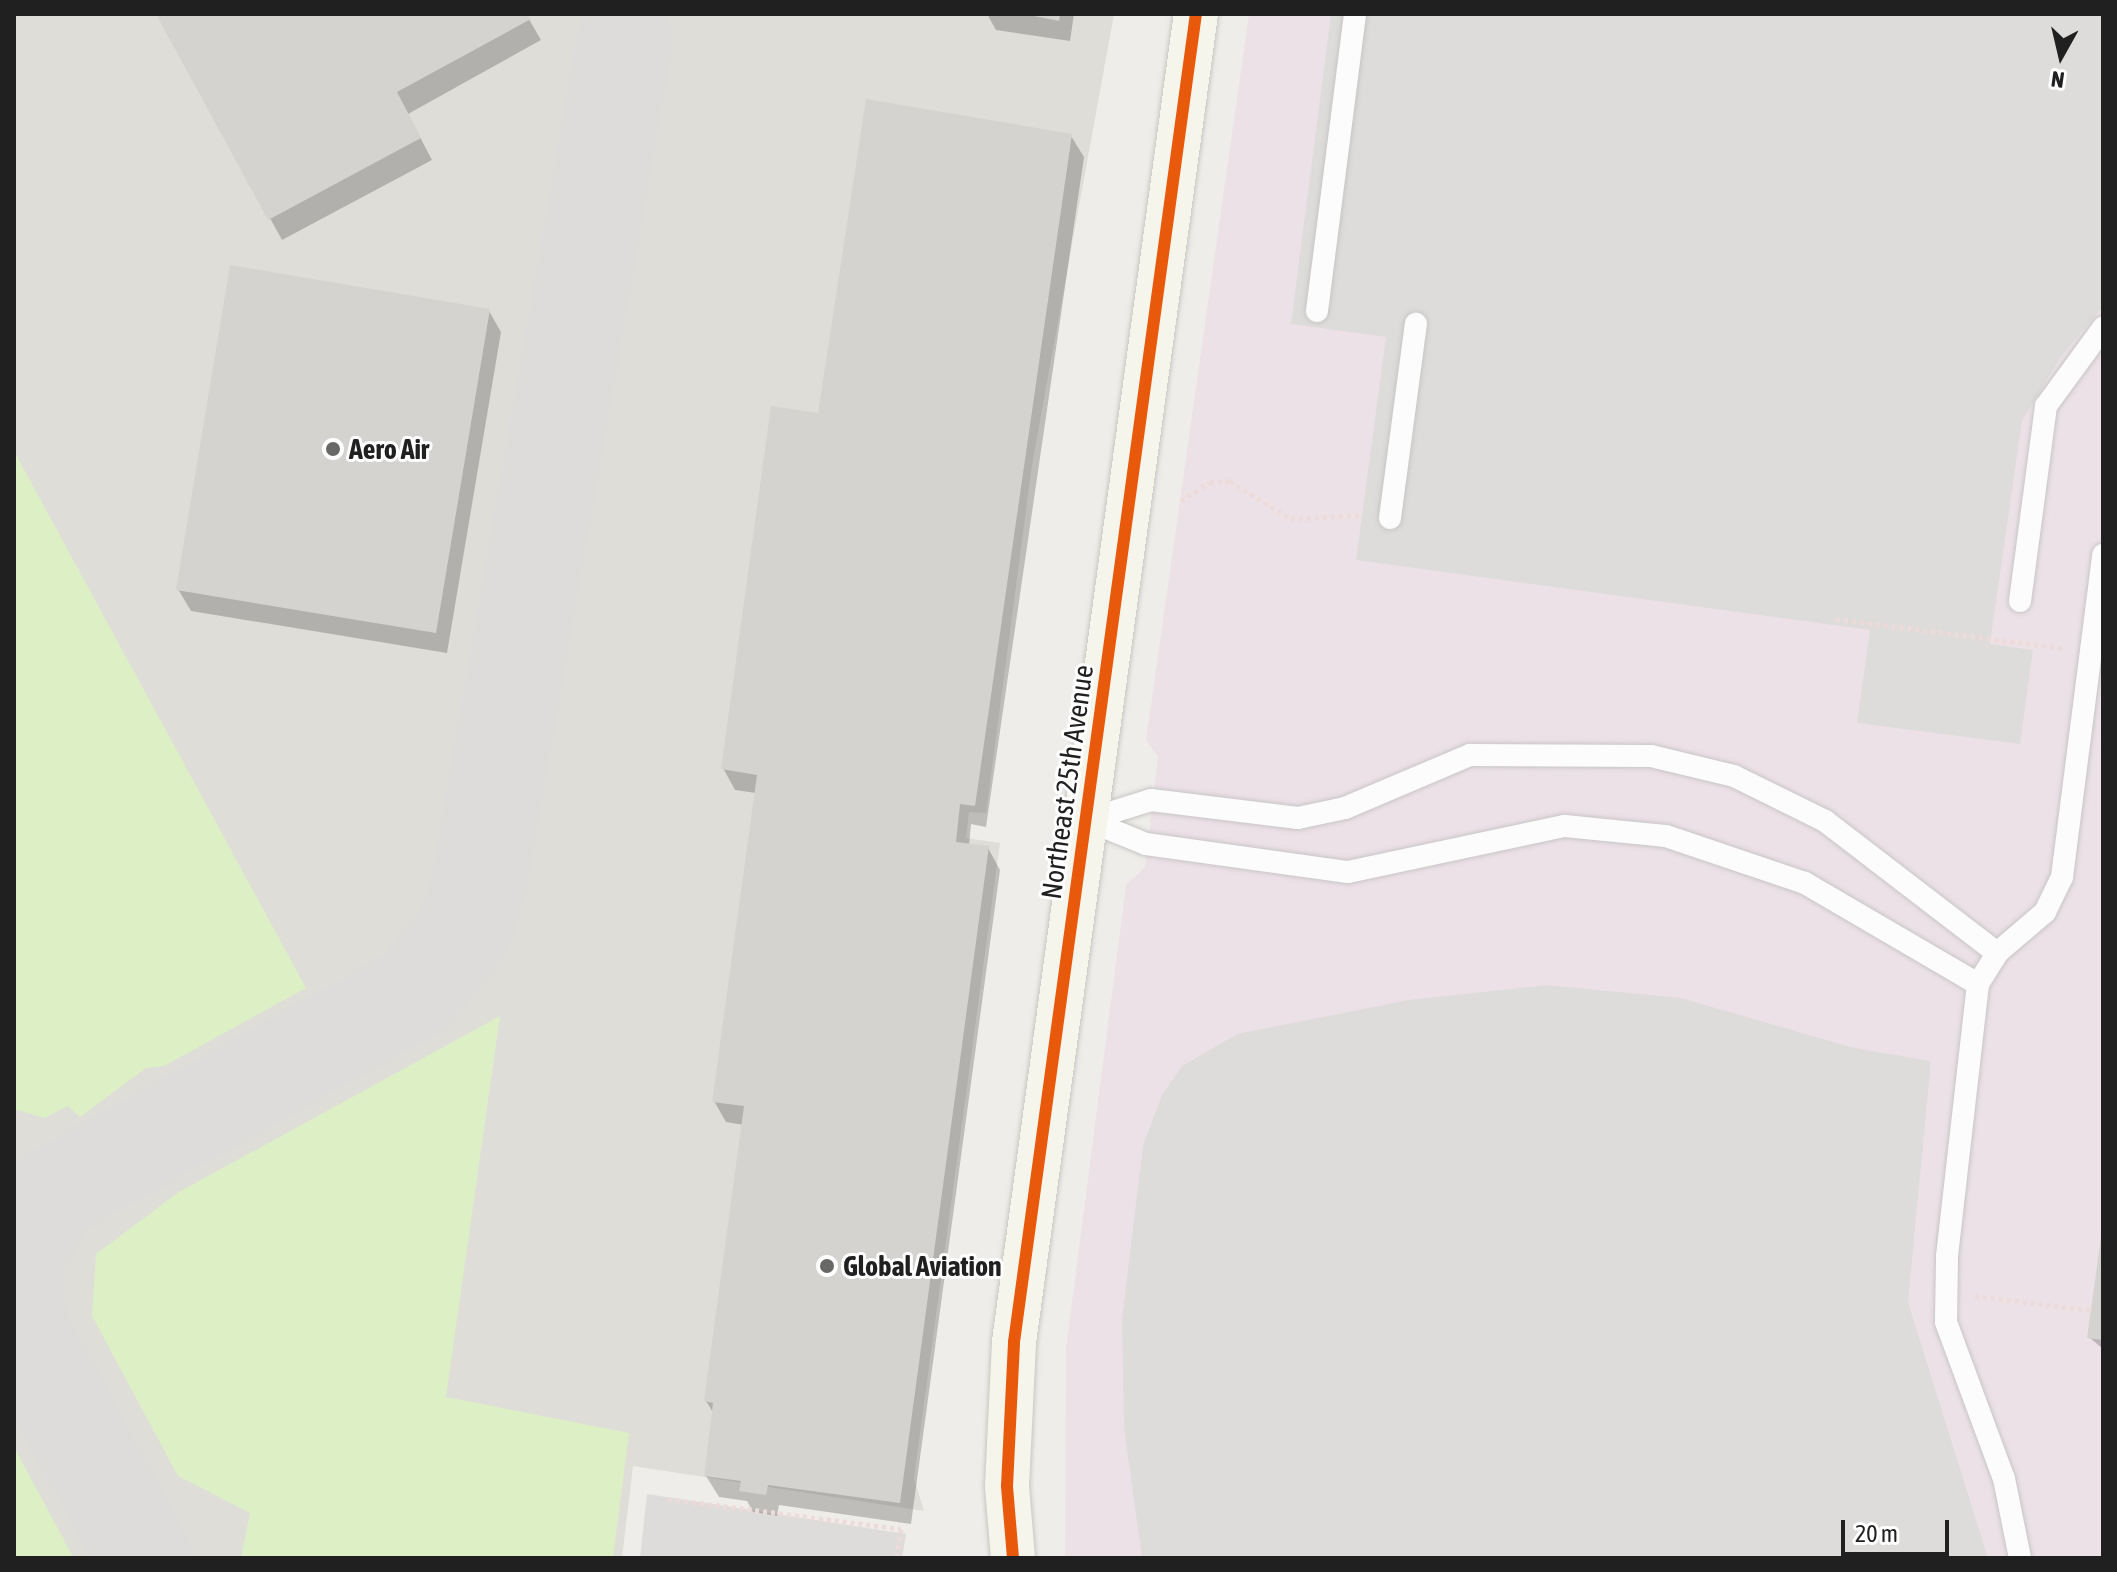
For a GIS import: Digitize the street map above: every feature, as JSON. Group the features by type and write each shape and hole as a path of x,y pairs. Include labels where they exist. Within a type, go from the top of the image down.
{"main road":[{"name":"Northeast 25th Avenue","path":"1013,1558 1007,1486 1014,1342 1196,14"}],"lane":[{"path":"1317,311 1355,14"},
{"path":"1390,518 1416,324"},
{"path":"2020,601 2046,406 2103,328"},
{"path":"2020,1558 2004,1479 1946,1322 1978,984 1997,953 2045,912 2062,877 2103,555"},
{"path":"1087,820 1151,800 1298,818 1345,808 1470,755 1651,756 1734,776 1825,821 1997,953"},
{"path":"1087,820 1146,844 1348,872 1565,826 1666,836 1805,883 1978,984"}],"path":[{"path":"1181,501 1210,482 1230,481 1291,519 1390,518"},
{"path":"1836,619 2091,652"},
{"path":"1974,1296 2091,1310"},
{"path":"668,1499 901,1529 896,1558"}],"shaded area":[{"path":"14,14 1114,14 1032,465 986,813 969,812 966,838 1000,843 914,1478 924,1511 633,1466 622,1558 14,1558"},
{"path":"1249,14 2103,14 2103,1558 1065,1558 1066,1349 1126,885 1145,867 1158,757 1146,740"},
{"path":"1331,14 2103,14 2103,306 2060,358 2022,421 1990,644 2033,650 2020,744 1857,723 1870,630 1356,560 1386,337 1291,324"},
{"path":"1547,985 1681,998 1854,1048 1931,1061 1908,1302 1988,1558 1142,1558 1124,1428 1122,1320 1143,1145 1162,1095 1182,1066 1237,1034 1409,1000"},
{"path":"647,1494 906,1534 902,1558 640,1558"}],"green space":[{"path":"14,451 306,988 164,1066 146,1068 80,1117 68,1106 44,1118 14,1109"},
{"path":"500,1016 446,1397 629,1433 613,1558 241,1558 250,1513 178,1476 92,1316 96,1254 179,1192"},
{"path":"14,1447 72,1555 73,1558 14,1558"}],"building":[{"path":"156,14 528,14 531,19 397,92 421,138 268,220"},
{"path":"1024,14 1060,14 1059,21"},
{"path":"866,99 1072,134 975,806 960,804 956,842 989,846 900,1503 768,1485 766,1495 739,1491 741,1481 704,1476 713,1403 704,1401 744,1106 712,1102 757,775 721,769 771,406 818,413"},
{"name":"Aero Air","path":"230,265 490,309 436,633 176,590"},
{"path":"2103,1237 2103,1340 2087,1338"}],"taxiway":[{"path":"26,1338 15,1299 17,1256 52,1194 415,992 463,934 479,884 625,40"},
{"path":"14,1316 145,1558"}],"cycle path":[{"path":"1013,1558 1007,1486 1014,1342 1196,14"}],"place":[{"name":"Aero Air","path":"333,449"},
{"name":"Global Aviation","path":"827,1266"}]}
